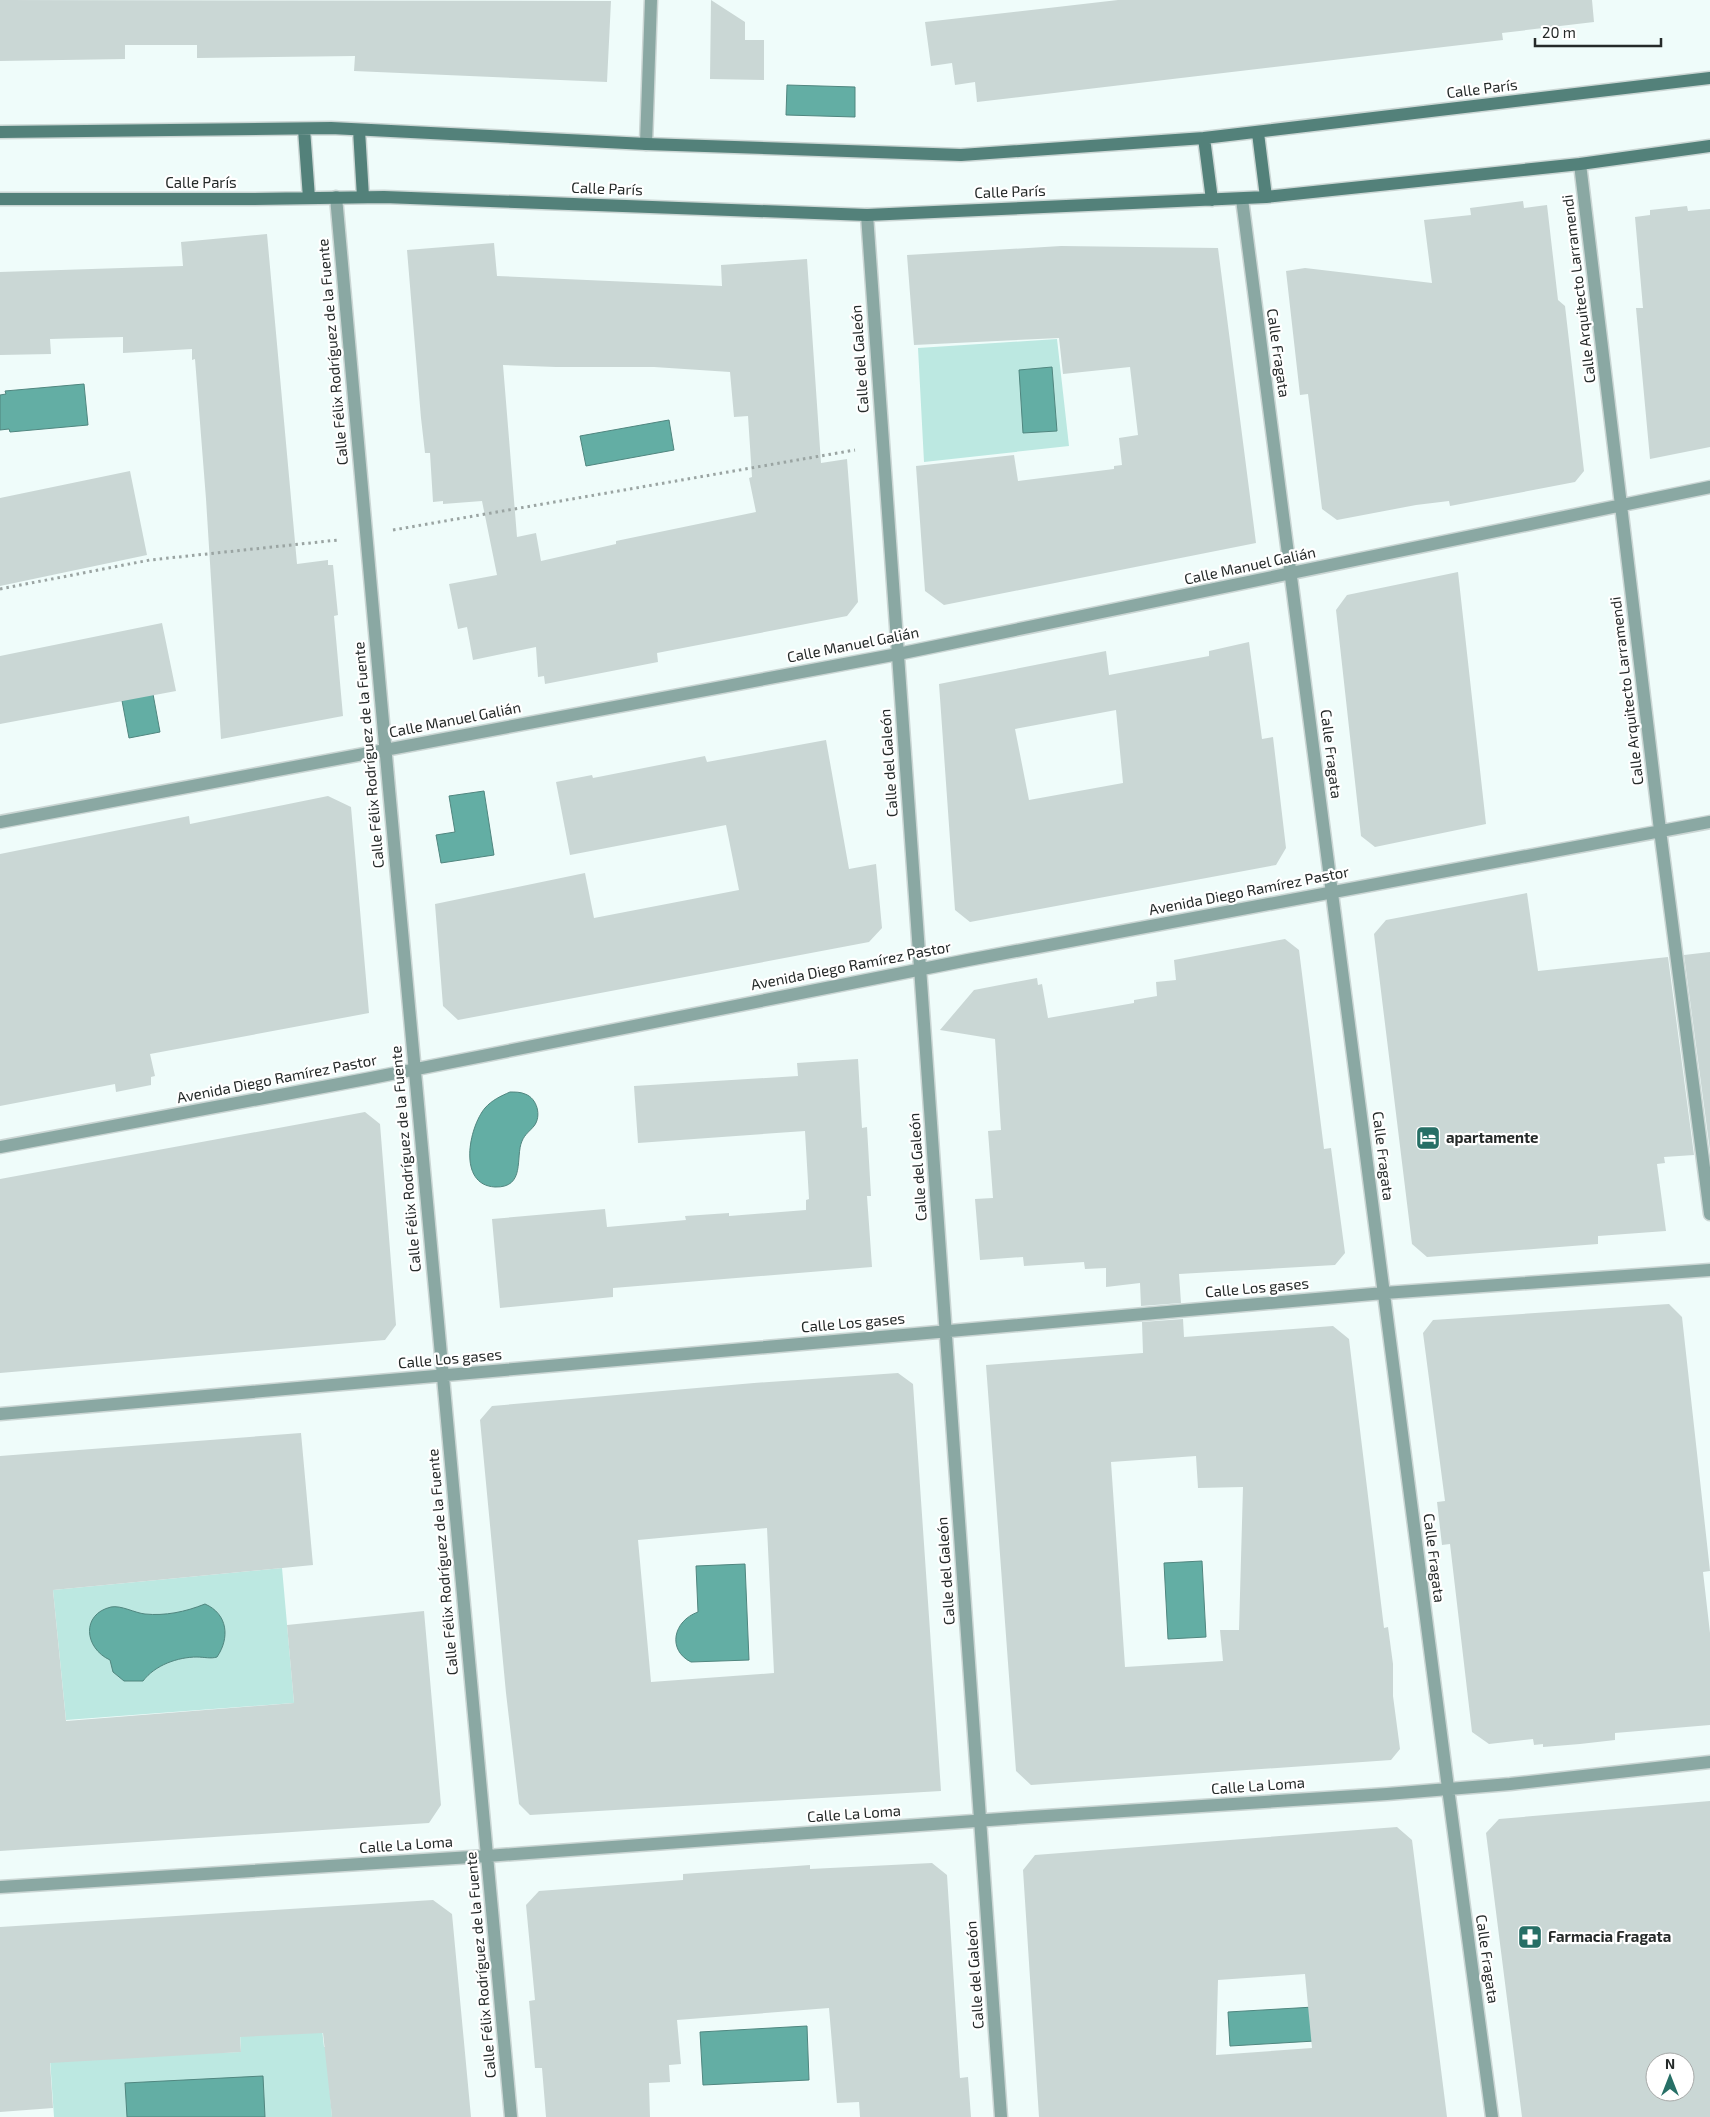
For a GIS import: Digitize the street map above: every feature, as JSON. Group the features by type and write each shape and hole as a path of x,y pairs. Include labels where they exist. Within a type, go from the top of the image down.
{"main road":[{"name":"Calle París","path":"0,132 359,130 646,144 961,155 1258,133 1710,78"},
{"path":"304,129 309,198"},
{"path":"359,130 363,197"},
{"path":"1258,133 1266,197"},
{"path":"1204,138 1212,200"},
{"name":"Calle París","path":"0,199 363,197 866,215 1242,199 1580,164 1710,146"}],"street":[{"path":"646,144 651,0"},
{"name":"Calle Arquitecto Larramendi","path":"1580,164 1660,830 1710,1214"},
{"name":"Calle Félix Rodríguez de la Fuente","path":"336,197 511,2117"},
{"name":"Calle Fragata","path":"1242,199 1492,2117"},
{"name":"Calle del Galeón","path":"866,215 1001,2117"},
{"name":"Calle Manuel Galián","path":"0,822 898,654 1710,487"},
{"name":"Avenida Diego Ramírez Pastor","path":"0,1147 415,1069 920,969 1710,822"},
{"name":"Calle Los gases","path":"0,1414 1384,1293 1710,1270"},
{"name":"Calle La Loma","path":"0,1887 487,1856 1448,1788 1710,1762"}],"path":[{"path":"0,589 150,560 317,544 883,446"}],"shaded area":[{"path":"787,85 855,87 855,117 786,115"},
{"path":"1057,339 1069,446 924,462 918,348"},
{"path":"1052,367 1057,431 1023,433 1019,370"},
{"path":"84,384 88,425 10,432 9,429 0,430 0,395 6,394 5,391"},
{"path":"669,420 674,450 586,466 580,436"},
{"path":"148,667 160,732 129,738 117,674"},
{"path":"484,791 494,855 441,863 436,835 455,832 449,796"},
{"path":"510,1092 522,1093 533,1099 538,1117 534,1126 522,1141 518,1170 515,1177 505,1186 495,1187 483,1184 475,1176 471,1166 471,1141 474,1128 485,1108 494,1100"},
{"path":"1202,1561 1206,1637 1168,1639 1164,1563"},
{"path":"745,1564 749,1660 691,1662 683,1657 678,1650 676,1636 683,1622 698,1612 696,1566"},
{"path":"282,1568 294,1703 66,1720 53,1590"},
{"path":"205,1604 213,1608 218,1614 224,1627 224,1642 217,1657 190,1657 175,1660 160,1666 143,1681 124,1681 113,1672 110,1660 101,1655 91,1640 91,1624 95,1617 101,1611 111,1607 119,1607 145,1614 168,1614"},
{"path":"1314,2007 1315,2041 1230,2046 1228,2012"},
{"path":"320,2010 324,2047 326,2047 332,2117 54,2117 50,2059 241,2052 240,2033"},
{"path":"807,2026 809,2080 703,2085 700,2032"},
{"path":"263,2076 265,2117 127,2117 125,2083"}],"building":[{"path":"0,0 611,1 607,82 354,71 355,56 197,58 197,45 125,45 125,59 0,61"},
{"path":"711,0 745,22 745,40 764,40 764,80 710,79"},
{"path":"1118,0 1592,0 1594,22 1502,33 1503,40 977,102 975,82 955,85 952,63 931,66 925,22"},
{"path":"1523,201 1524,208 1547,205 1558,300 1565,306 1584,471 1575,482 1450,506 1449,501 1416,505 1337,520 1322,509 1308,394 1300,395 1286,271 1305,268 1432,283 1424,220 1471,215 1470,208"},
{"path":"1687,206 1688,211 1710,209 1710,447 1650,459 1636,308 1643,308 1635,217 1650,215 1650,210"},
{"path":"267,234 297,564 328,560 328,565 333,565 338,615 334,616 343,716 221,739 206,499 195,359 192,360 192,349 123,353 123,337 50,339 51,354 0,355 0,272 183,266 181,242"},
{"path":"494,243 497,276 722,286 721,265 807,259 821,463 847,459 858,602 847,616 657,653 658,662 545,684 544,676 538,677 536,647 473,660 467,627 458,629 449,584 497,575 482,501 443,504 443,501 433,502 430,453 425,453 421,418 407,250","holes":["503,365 654,367 730,372 734,417 748,416 752,477 749,478 756,512 616,541 616,544 541,561 536,533 517,537"]},
{"path":"1061,246 1218,248 1256,543 944,605 925,591 916,466 1014,455 1018,481 1114,469 1114,466 1122,465 1119,438 1138,435 1130,367 1063,374 1059,338 914,345 907,255"},
{"path":"130,471 147,555 0,586 0,498"},
{"path":"1458,572 1486,824 1375,847 1361,836 1336,610 1347,595"},
{"path":"162,623 176,691 0,724 0,656"},
{"path":"1249,642 1262,739 1273,737 1286,848 1276,865 970,922 955,910 939,684 1106,651 1109,675 1209,656 1209,651","holes":["1116,710 1123,783 1029,800 1015,729"]},
{"path":"826,740 849,869 876,864 882,928 869,942 458,1020 443,1006 435,904 585,873 594,918 739,890 726,825 570,855 556,782 592,775 593,778 705,756 707,762"},
{"path":"328,796 351,807 369,1013 150,1054 155,1076 151,1077 151,1085 116,1092 115,1084 0,1106 0,854 189,816 190,824"},
{"path":"1527,893 1538,971 1668,957 1694,1155 1664,1157 1665,1163 1657,1164 1666,1231 1598,1236 1598,1244 1427,1257 1412,1244 1374,934 1386,920"},
{"path":"1285,939 1299,950 1324,1149 1331,1148 1345,1253 1335,1265 1179,1274 1181,1303 1141,1306 1140,1283 1106,1287 1106,1268 1085,1269 1084,1262 1024,1266 1023,1257 980,1260 975,1199 993,1198 988,1131 1001,1130 995,1039 940,1030 974,990 1037,978 1038,985 1042,984 1048,1018 1134,1003 1134,1000 1157,996 1156,982 1176,980 1174,960"},
{"path":"1710,952 1710,1151 1684,955"},
{"path":"858,1059 862,1128 867,1127 871,1196 867,1196 872,1267 613,1288 613,1297 500,1308 492,1219 605,1209 607,1227 686,1220 685,1216 729,1213 729,1216 806,1210 806,1200 809,1199 805,1131 638,1143 634,1086 798,1076 797,1063"},
{"path":"365,1112 380,1124 396,1325 385,1340 0,1373 0,1179"},
{"path":"1669,1304 1682,1317 1710,1571 1703,1572 1710,1633 1710,1725 1615,1733 1615,1740 1580,1744 1543,1747 1543,1744 1534,1745 1533,1739 1489,1744 1472,1732 1450,1544 1442,1545 1437,1502 1445,1501 1423,1333 1433,1320"},
{"path":"1183,1319 1184,1337 1333,1326 1349,1339 1384,1628 1388,1627 1393,1664 1393,1696 1400,1749 1391,1760 1031,1785 1016,1771 986,1365 1143,1353 1142,1322","holes":["1196,1456 1198,1488 1243,1487 1239,1630 1220,1630 1223,1661 1125,1667 1111,1462"]},
{"path":"898,1373 913,1384 941,1791 530,1815 519,1804 506,1693 480,1420 492,1406 754,1383","holes":["767,1528 774,1673 651,1682 638,1540"]},
{"path":"301,1433 313,1565 53,1590 66,1721 294,1703 287,1625 424,1611 441,1805 429,1823 0,1851 0,1456"},
{"path":"1710,1801 1710,2117 1522,2117 1486,1833 1499,1819"},
{"path":"1397,1827 1412,1840 1447,2117 1039,2117 1023,1870 1035,1855","holes":["1305,1974 1312,2048 1216,2055 1218,1980"]},
{"path":"932,1863 947,1875 960,2078 968,2077 971,2117 860,2117 859,2102 837,2103 829,2008 677,2020 681,2064 669,2065 670,2082 649,2083 650,2117 546,2117 542,2068 535,2068 529,2001 535,2000 526,1905 539,1891 683,1880 683,1874 810,1865 810,1869"},
{"path":"433,1900 452,1914 471,2117 332,2117 323,2033 240,2037 241,2052 50,2063 53,2108 0,2112 0,1927"}],"place":[{"name":"apartamente","path":"1428,1138"},
{"name":"Farmacia Fragata","path":"1530,1937"}]}
